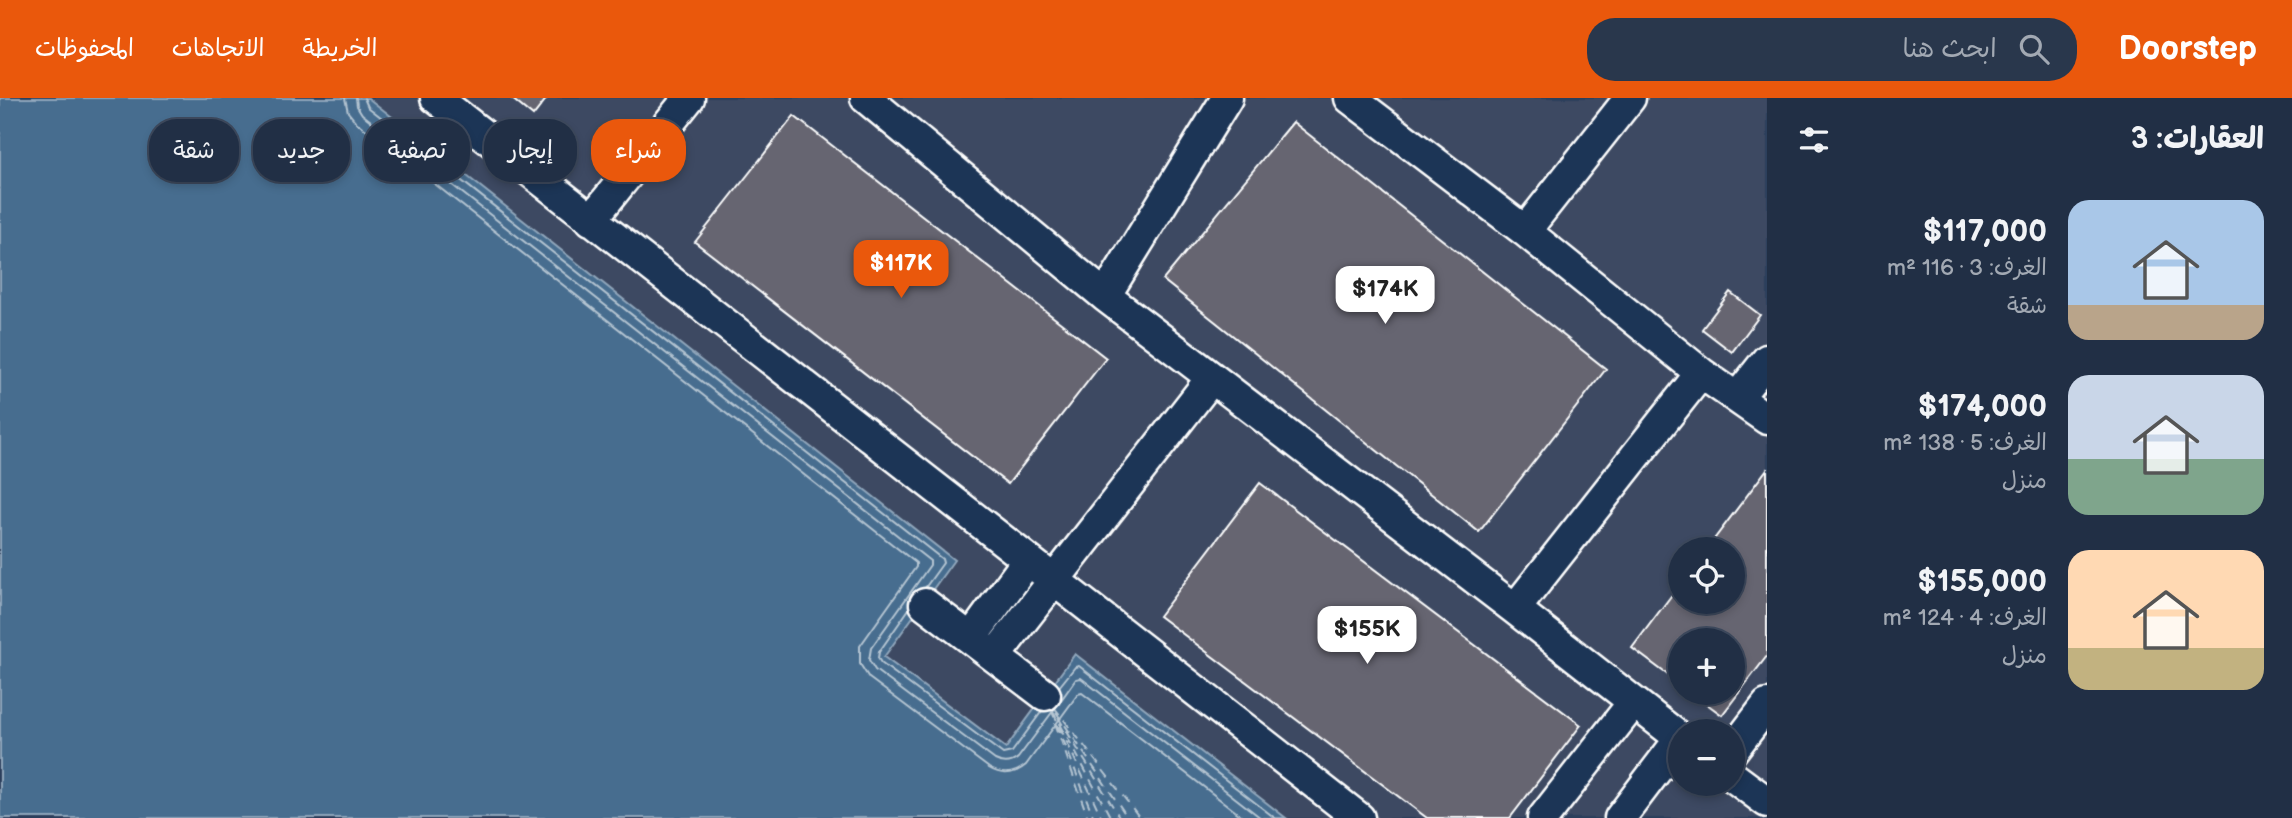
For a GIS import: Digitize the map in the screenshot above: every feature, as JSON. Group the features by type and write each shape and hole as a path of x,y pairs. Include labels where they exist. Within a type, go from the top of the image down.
{"lane":[{"path":"436,98 1359,818"},
{"path":"591,219 689,98"},
{"path":"866,98 1105,296 1515,609 1668,730"},
{"path":"1105,296 1227,98"},
{"path":"1350,98 1525,231 1701,373 1767,419"},
{"path":"1525,231 1630,98"},
{"path":"1737,398 1767,360"},
{"path":"1515,609 1701,373"},
{"path":"995,656 1211,379"},
{"path":"971,638 1028,561"},
{"path":"925,604 1045,695"},
{"path":"1543,818 1633,703"},
{"path":"1745,734 1767,705"},
{"path":"1620,818 1668,755"},
{"path":"1745,786 1767,802"}],"shaded area":[{"path":"368,98 1767,98 1767,818 1286,818 1075,654 1006,748 884,656 954,559 470,178 470,119 395,119"}],"water":[{"path":"0,98 368,98 395,119 364,119 364,182 470,182 470,178 954,560 884,657 1006,748 1075,654 1286,818 0,818"}],"building":[{"path":"511,98 547,98 533,116"},
{"path":"794,116 1106,358 1008,484 695,242"},
{"path":"1293,122 1606,369 1479,532 1163,280"},
{"path":"1730,292 1760,315 1732,352 1702,329"},
{"path":"1767,469 1767,656 1745,685 1745,628 1668,628 1668,675 1632,648 1668,600 1668,614 1745,614 1745,537 1716,537"},
{"path":"1260,483 1581,725 1510,818 1427,818 1159,616"},
{"path":"1708,705 1730,705 1722,715"}],"ferry route":[{"path":"1054,707 1140,818"},
{"path":"1051,709 1094,818"},
{"path":"1052,709 1111,818"},
{"path":"1053,712 1102,818"},
{"path":"1056,712 1128,818"},
{"path":"1058,717 1120,818"},
{"path":"1055,723 1088,818"}]}
